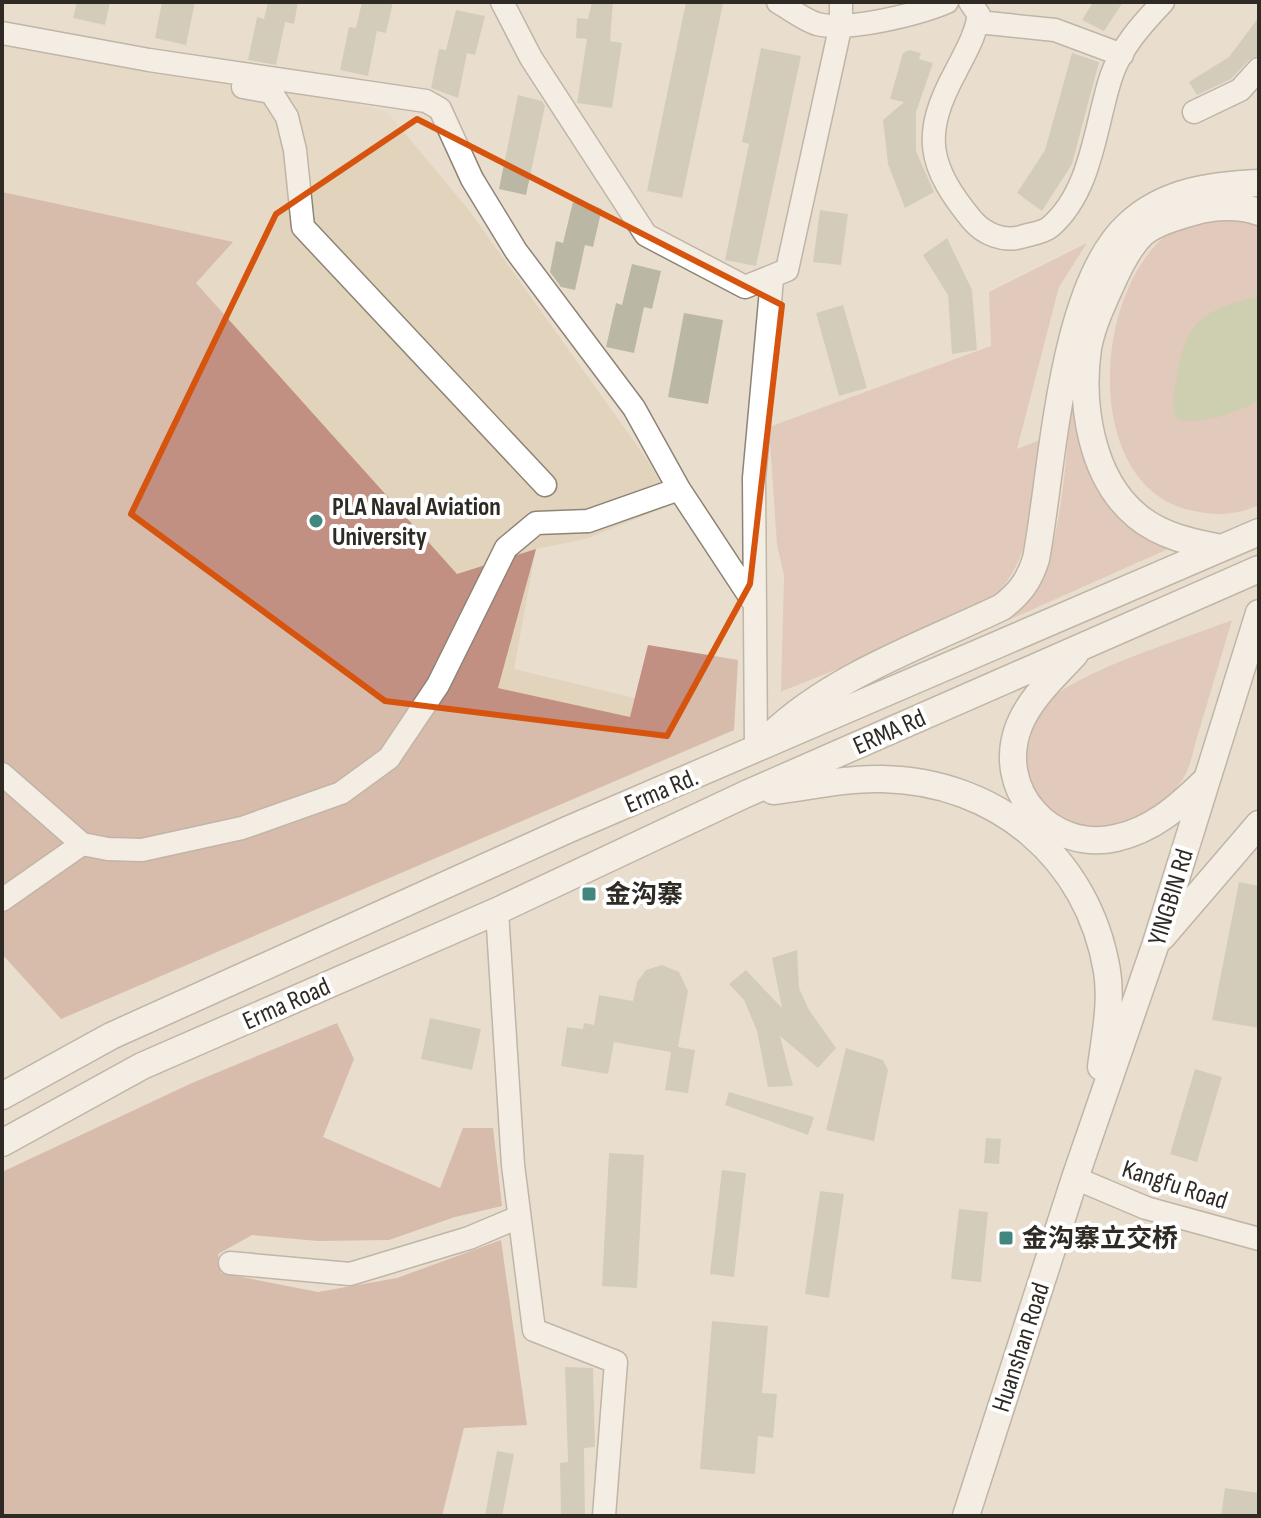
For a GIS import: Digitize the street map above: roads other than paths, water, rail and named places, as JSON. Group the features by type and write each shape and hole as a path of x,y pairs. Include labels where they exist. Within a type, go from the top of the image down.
{"main road":[{"path":"756,750 795,712 874,669 1002,607 1018,595 1030,578 1036,559 1068,356 1101,261 1128,224 1171,197 1202,188 1259,183"},
{"path":"1222,548 1172,536 1140,519 1123,504 1110,485 1089,421 1086,375 1089,345 1117,271 1142,234 1168,219 1208,207 1248,208 1259,212"},
{"name":"ERMA Rd","path":"756,750 1259,532"},
{"name":"ERMA Rd","path":"746,794 1259,569"},
{"name":"YINGBIN Rd","path":"1075,1178 1155,946 1259,613"},
{"path":"1082,646 1028,706 1012,751 1014,777 1023,799 1039,820 1058,832 1084,841 1115,838 1140,830 1171,813 1206,781"},
{"name":"Erma Rd.","path":"310,946 756,750"},
{"path":"746,794 880,779 937,787 1002,812 1052,851 1088,910 1107,973 1107,1022 1093,1123"},
{"name":"Erma Road","path":"2,1143 142,1066 497,911 746,794"},
{"path":"1155,946 1259,824"},
{"path":"310,946 328,985"},
{"name":"Erma Road","path":"2,1096 111,1036 310,946"},
{"name":"Huanshan Road","path":"966,1516 1075,1178"}],"street":[{"path":"502,2 531,58 646,235 745,287 772,279 787,270 841,13"},
{"path":"778,2 818,24 841,13 915,16 947,2"},
{"path":"1122,55 1055,30 974,12 975,37 935,118 934,151 945,186 981,231 1011,240 1047,230 1071,203 1097,136 1112,75 1135,31 1163,2"},
{"path":"2,33 149,60 426,101 440,109 472,179 516,251 634,408 679,489 754,603"},
{"path":"2,43 271,92 287,117 295,150 303,227 545,485"},
{"path":"1194,112 1240,90 1259,69"},
{"path":"756,750 754,478 772,279"},
{"path":"2,774 82,844 142,850 242,828 341,793 389,758 438,685 506,548 536,523 588,521 679,489"},
{"path":"2,900 82,844"},
{"path":"497,911 519,1217 534,1330 616,1362 604,1516"},
{"name":"Kangfu Road","path":"1075,1178 1146,1208 1259,1239"},
{"path":"230,1263 350,1274 469,1238 519,1217"}],"place":[{"name":"PLA Naval Aviation University","path":"316,521"},
{"name":"金沟寨","path":"589,894"},
{"name":"金沟寨立交桥","path":"1006,1238"}]}
